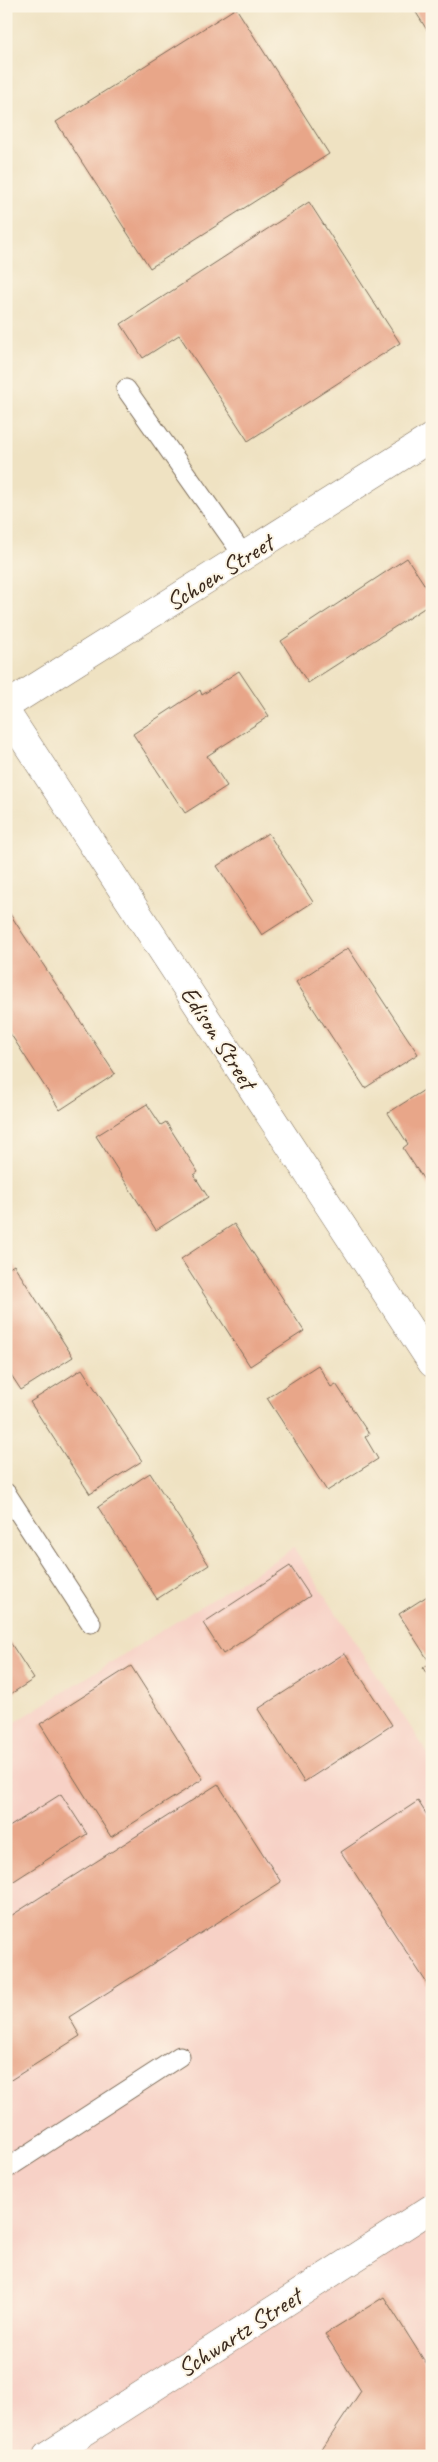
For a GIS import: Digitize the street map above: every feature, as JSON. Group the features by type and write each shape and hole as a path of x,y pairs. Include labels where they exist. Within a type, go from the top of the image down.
{"street":[{"name":"Schoen Street","path":"6,706 431,439"},
{"name":"Edison Street","path":"6,712 432,1363"},
{"name":"Schwartz Street","path":"47,2456 432,2208"}],"lane":[{"path":"126,389 244,556"},
{"path":"6,1493 91,1623"},
{"path":"6,2169 180,2056"}],"shaded area":[{"path":"294,1548 432,1760 432,2456 6,2456 6,1728"}],"building":[{"path":"412,6 432,6 432,38"},
{"path":"236,8 329,154 150,268 56,122"},
{"path":"309,202 400,343 248,441 179,335 143,358 121,324"},
{"path":"407,558 432,596 432,603 308,683 281,641"},
{"path":"239,671 269,716 207,756 227,786 185,813 133,734 200,690 202,695"},
{"path":"268,833 313,902 262,935 217,866"},
{"path":"6,908 115,1074 60,1110 6,1027"},
{"path":"348,948 418,1054 365,1088 296,982"},
{"path":"432,1085 432,1192 403,1148 408,1144 388,1113"},
{"path":"147,1104 161,1125 166,1122 198,1172 194,1175 208,1197 156,1230 96,1136"},
{"path":"234,1224 304,1331 250,1366 181,1259"},
{"path":"14,1265 73,1357 21,1390 6,1367 6,1270"},
{"path":"318,1365 331,1387 336,1384 369,1434 365,1437 378,1459 327,1491 267,1398"},
{"path":"82,1369 142,1461 90,1494 30,1402"},
{"path":"150,1473 209,1565 157,1599 98,1507"},
{"path":"290,1566 310,1596 223,1654 203,1623"},
{"path":"432,1593 432,1682 423,1668 430,1663 399,1614"},
{"path":"6,1636 34,1679 6,1697"},
{"path":"345,1653 392,1725 304,1782 258,1709"},
{"path":"131,1666 203,1779 111,1837 40,1724"},
{"path":"218,1784 281,1882 69,2017 80,2036 6,2083 6,1925 9,1924 6,1919"},
{"path":"61,1794 87,1834 6,1886 6,1829"},
{"path":"418,1801 432,1823 432,1991 341,1852"},
{"path":"384,2297 432,2373 432,2456 315,2456 321,2451 361,2391 325,2334"}]}
